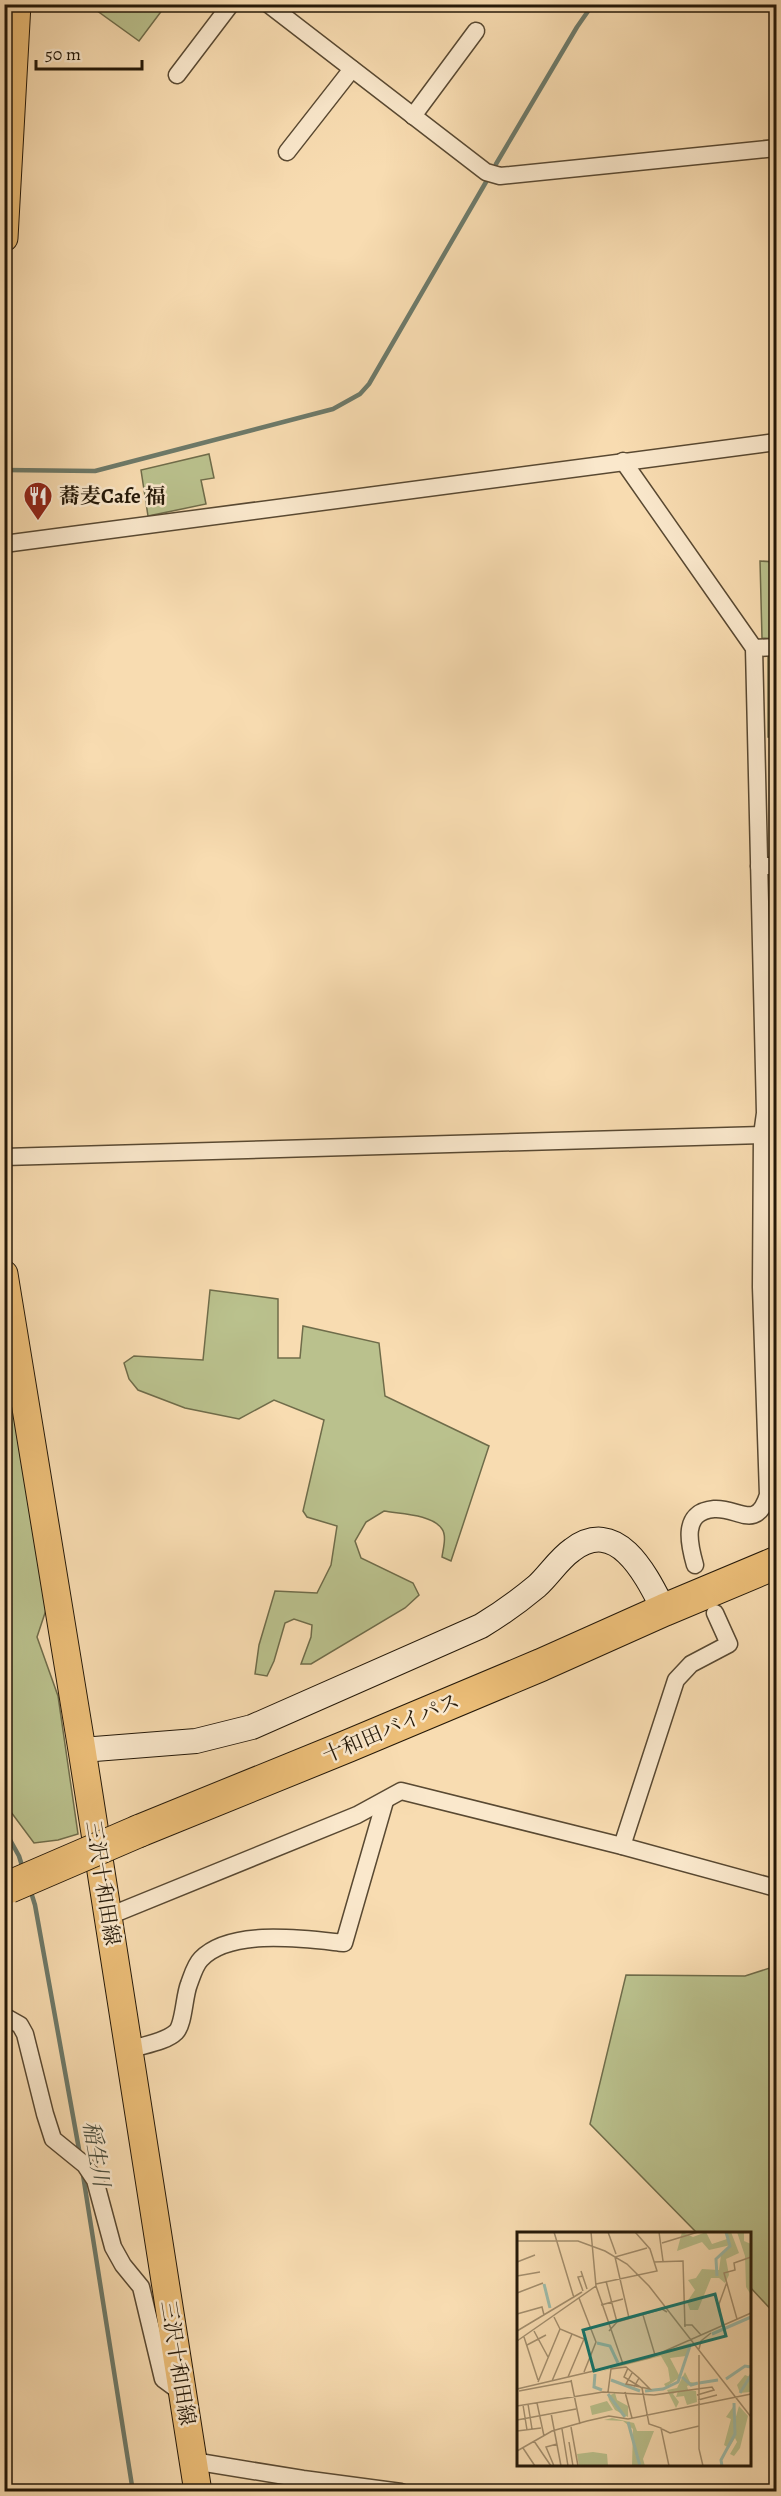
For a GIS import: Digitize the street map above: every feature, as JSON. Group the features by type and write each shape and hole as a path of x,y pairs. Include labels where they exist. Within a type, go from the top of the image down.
{"highway":[{"name":"十和田バイパス","path":"7,1888 139,1831 477,1692 777,1563"}],"main road":[{"path":"4,238 17,4"},
{"name":"三沢十和田線","path":"4,1274 109,1916 198,2492"}],"street":[{"path":"177,75 231,4"},
{"path":"268,4 486,172 500,176 777,148"},
{"path":"413,116 476,31"},
{"path":"287,152 352,69"},
{"path":"4,544 777,442"},
{"path":"623,461 754,648 765,1113 762,1135 761,1287 768,1495 764,1508 754,1514 739,1515 716,1509 704,1512 694,1520 688,1531 695,1565"},
{"path":"754,648 777,647"},
{"path":"759,866 777,866"},
{"path":"4,1157 762,1135"},
{"path":"82,1750 196,1741 252,1727 481,1626 511,1607 572,1550 585,1542 613,1542 626,1550 640,1567 664,1610"},
{"path":"622,1846 676,1680 691,1664 729,1644 715,1613"},
{"path":"109,1916 357,1815 401,1791 622,1846 777,1888"},
{"path":"129,2050 171,2036 179,2029 186,1992 199,1960 209,1953 228,1945 255,1939 298,1939 344,1943 385,1801"},
{"path":"4,2016 20,2025 26,2034 53,2139 80,2161 95,2180 113,2247 123,2265 141,2286 163,2379 182,2393"},
{"path":"194,2461 303,2480 400,2492"}],"green space":[{"path":"89,5 166,5 139,41"},
{"path":"209,454 214,478 201,480 206,504 148,516 141,470"},
{"path":"760,561 776,562 776,639 762,638"},
{"path":"768,657 776,657 776,737 768,737"},
{"path":"210,1290 278,1299 278,1358 300,1358 303,1326 379,1343 385,1396 489,1446 451,1561 442,1557 444,1539 442,1529 431,1520 415,1516 384,1511 366,1522 355,1541 361,1558 413,1583 419,1595 405,1608 311,1664 301,1664 311,1637 312,1625 294,1619 285,1623 274,1661 267,1676 255,1674 259,1645 275,1591 317,1593 331,1565 337,1526 307,1517 303,1511 324,1420 274,1400 239,1419 185,1408 138,1390 129,1379 124,1363 134,1356 203,1360"},
{"path":"4,1352 46,1610 37,1637 58,1696 78,1834 58,1840 34,1843 5,1804"},
{"path":"776,1966 776,2315 751,2288 751,2232 696,2232 590,2124 626,1975 745,1976"}],"waterway":[{"path":"496,164 593,4"},
{"path":"4,470 95,471 333,409 360,394 369,384 486,182"},
{"name":"稲生川","path":"4,1829 19,1856 23,1869"},
{"name":"稲生川","path":"30,1889 35,1905 80,2155"},
{"name":"稲生川","path":"83,2175 133,2492"}],"place":[{"name":"蕎麦Cafe 福","path":"38,522"}]}
